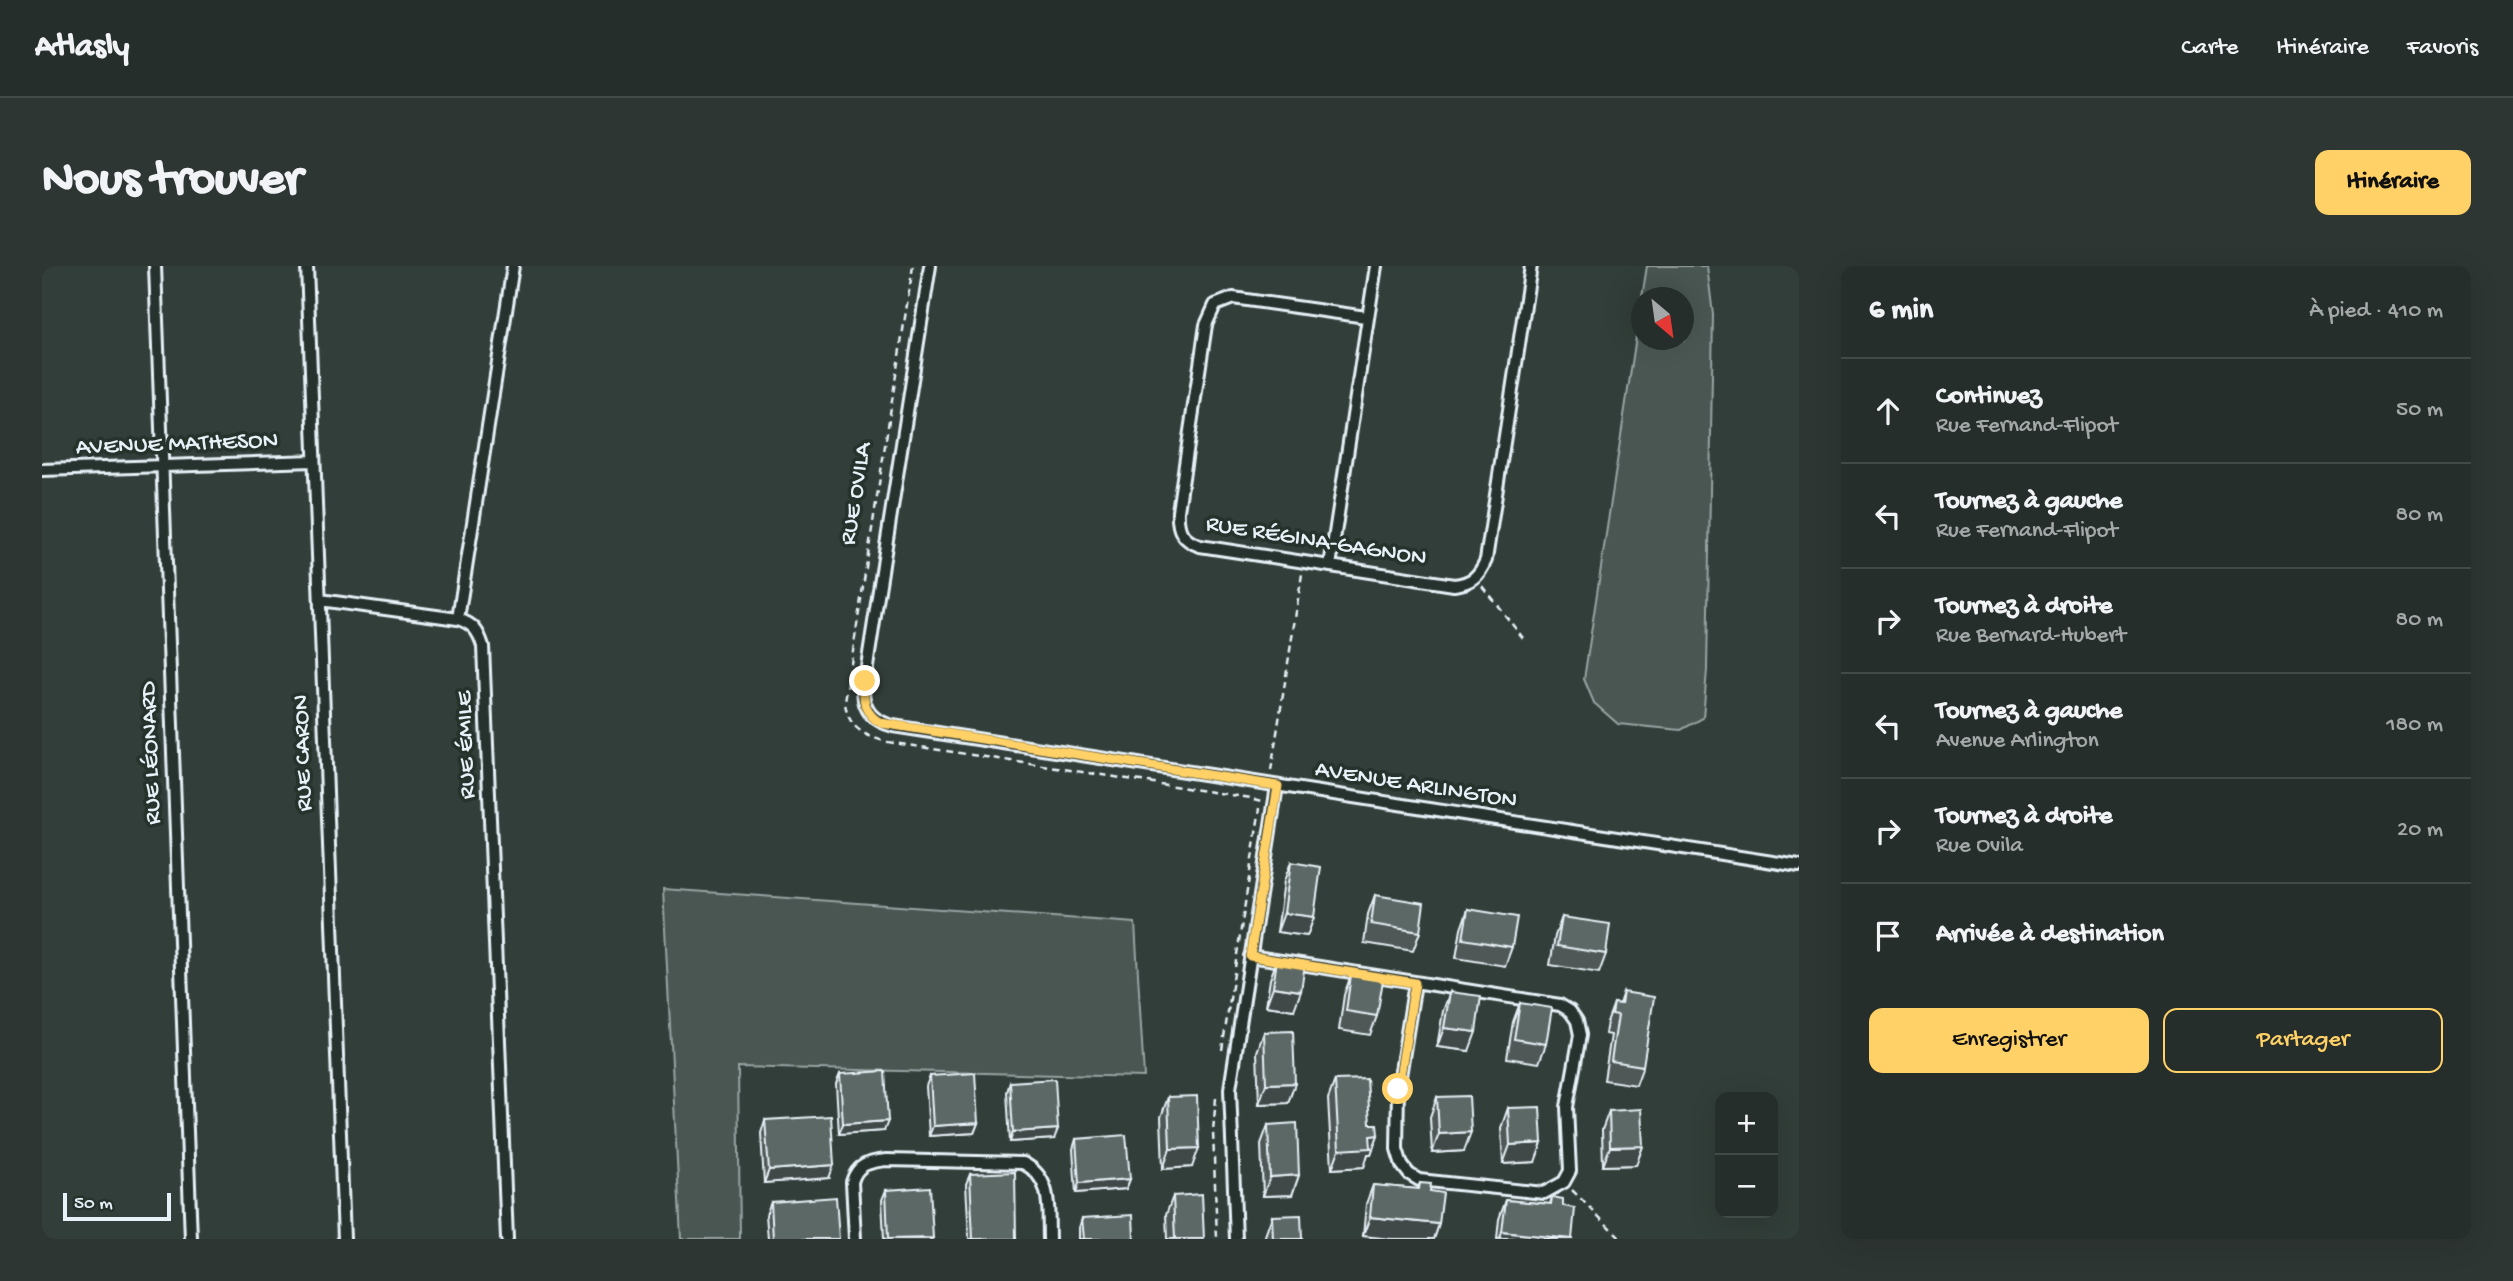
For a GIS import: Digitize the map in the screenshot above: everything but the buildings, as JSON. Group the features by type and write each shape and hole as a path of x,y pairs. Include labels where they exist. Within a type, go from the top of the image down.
{"street":[{"name":"RUE LÉONARD","path":"155,266 191,1239"},
{"name":"RUE CARON","path":"307,266 344,1239"},
{"path":"320,600 458,619 513,266"},
{"name":"RUE OVILA","path":"866,709 863,692 930,266"},
{"path":"1330,566 1366,317 1376,266"},
{"name":"RUE RÉGINA-GAGNON","path":"1366,317 1233,298 1224,299 1215,305 1206,326 1178,511 1177,523 1181,534 1189,542 1200,547 1454,585 1476,578 1486,560 1531,266"},
{"name":"AVENUE MATHESON","path":"42,470 314,461"},
{"name":"RUE ÉMILE","path":"458,619 472,624 479,634 485,662 507,1239"},
{"name":"AVENUE ARLINGTON","path":"866,709 874,719 893,726 1799,866"},
{"path":"1236,1239 1230,1089 1278,786"},
{"path":"1250,956 1560,1005 1570,1011 1577,1020 1580,1035 1567,1107 1570,1171 1564,1182 1544,1193 1419,1180 1409,1174 1402,1165 1397,1149 1398,1091 1415,983"},
{"path":"855,1239 852,1182 854,1173 866,1163 886,1160 1023,1163 1035,1169 1048,1190 1049,1239"}],"path":[{"name":"RUE OVILA","path":"913,266 845,702 855,727 869,738 888,742 1262,800"},
{"path":"1271,772 1302,573"},
{"path":"1482,586 1523,638"},
{"path":"1572,1190 1621,1239"}],"shaded area":[{"path":"1647,266 1707,266 1713,315 1707,670 1703,718 1681,730 1618,724 1594,703 1584,679 1634,350 1694,350 1694,287 1644,287"},
{"path":"663,889 1135,923 1144,1077 738,1067 740,1239 681,1239"}],"route":[{"path":"865,681 863,692 866,709 881,723 1278,786 1250,956 1415,983 1398,1089"}]}
